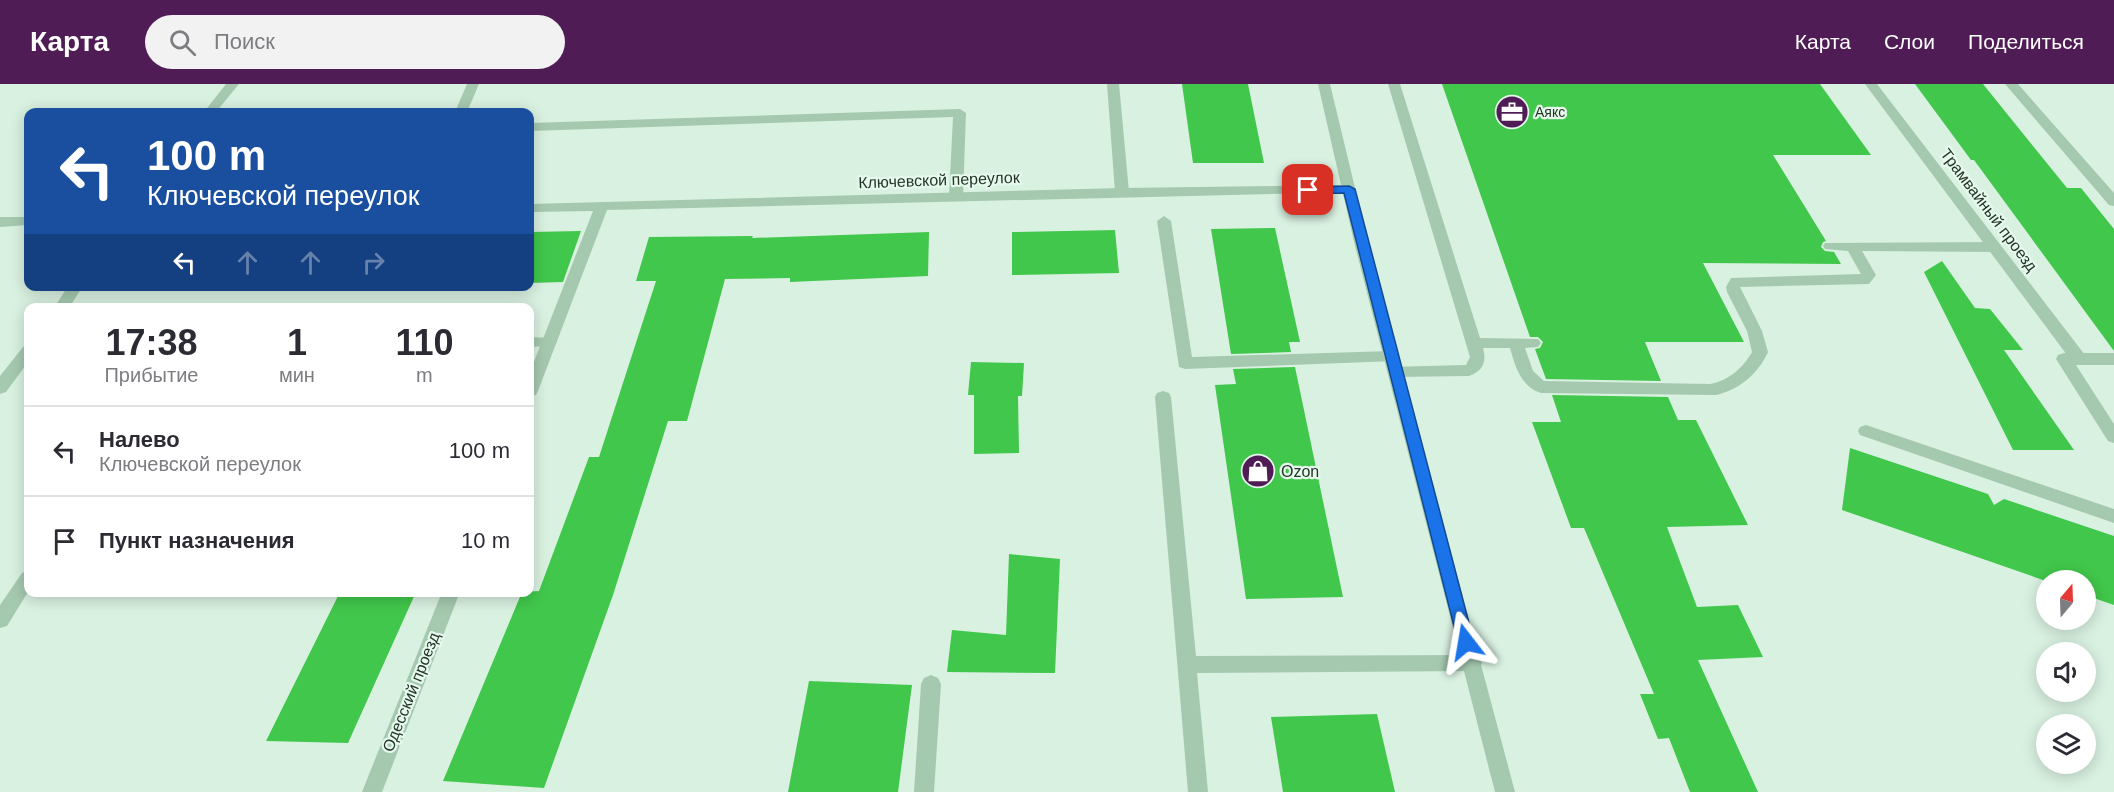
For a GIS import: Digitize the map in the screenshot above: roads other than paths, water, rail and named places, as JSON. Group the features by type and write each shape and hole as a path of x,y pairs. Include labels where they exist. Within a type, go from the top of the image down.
{"street":[{"path":"213,108 233,84"},
{"path":"463,108 473,84"},
{"path":"1113,84 1122,192"},
{"path":"1324,84 1505,792"},
{"path":"1164,221 1185,363 1394,364 1472,370 1477,365 1478,357 1394,84"},
{"name":"Трамвайный проезд","path":"1870,84 2079,359"},
{"path":"2011,84 2114,202"},
{"path":"534,127 960,113 957,197"},
{"name":"Ключевской переулок","path":"534,208 1122,192 1349,189"},
{"path":"534,381 601,207"},
{"path":"0,222 24,221"},
{"path":"1830,246 1994,247"},
{"path":"1516,343 1527,375 1531,382 1541,387 1710,390 1727,388 1736,382 1758,357 1761,350 1759,340 1734,292 1733,287 1736,282 1864,280 1869,275 1867,269 1852,246"},
{"path":"534,342 549,342"},
{"path":"1474,343 1533,343"},
{"path":"0,388 24,356"},
{"path":"2114,359 2064,358 2114,437"},
{"path":"1163,397 1198,792"},
{"path":"1866,431 2114,516"},
{"path":"0,620 24,584"},
{"name":"Одесский проезд","path":"372,792 448,597"},
{"path":"1187,665 1472,663"},
{"path":"924,792 931,684"}],"place":[{"name":"Аякс","path":"1512,112"},
{"name":"Ozon","path":"1258,471"}]}
